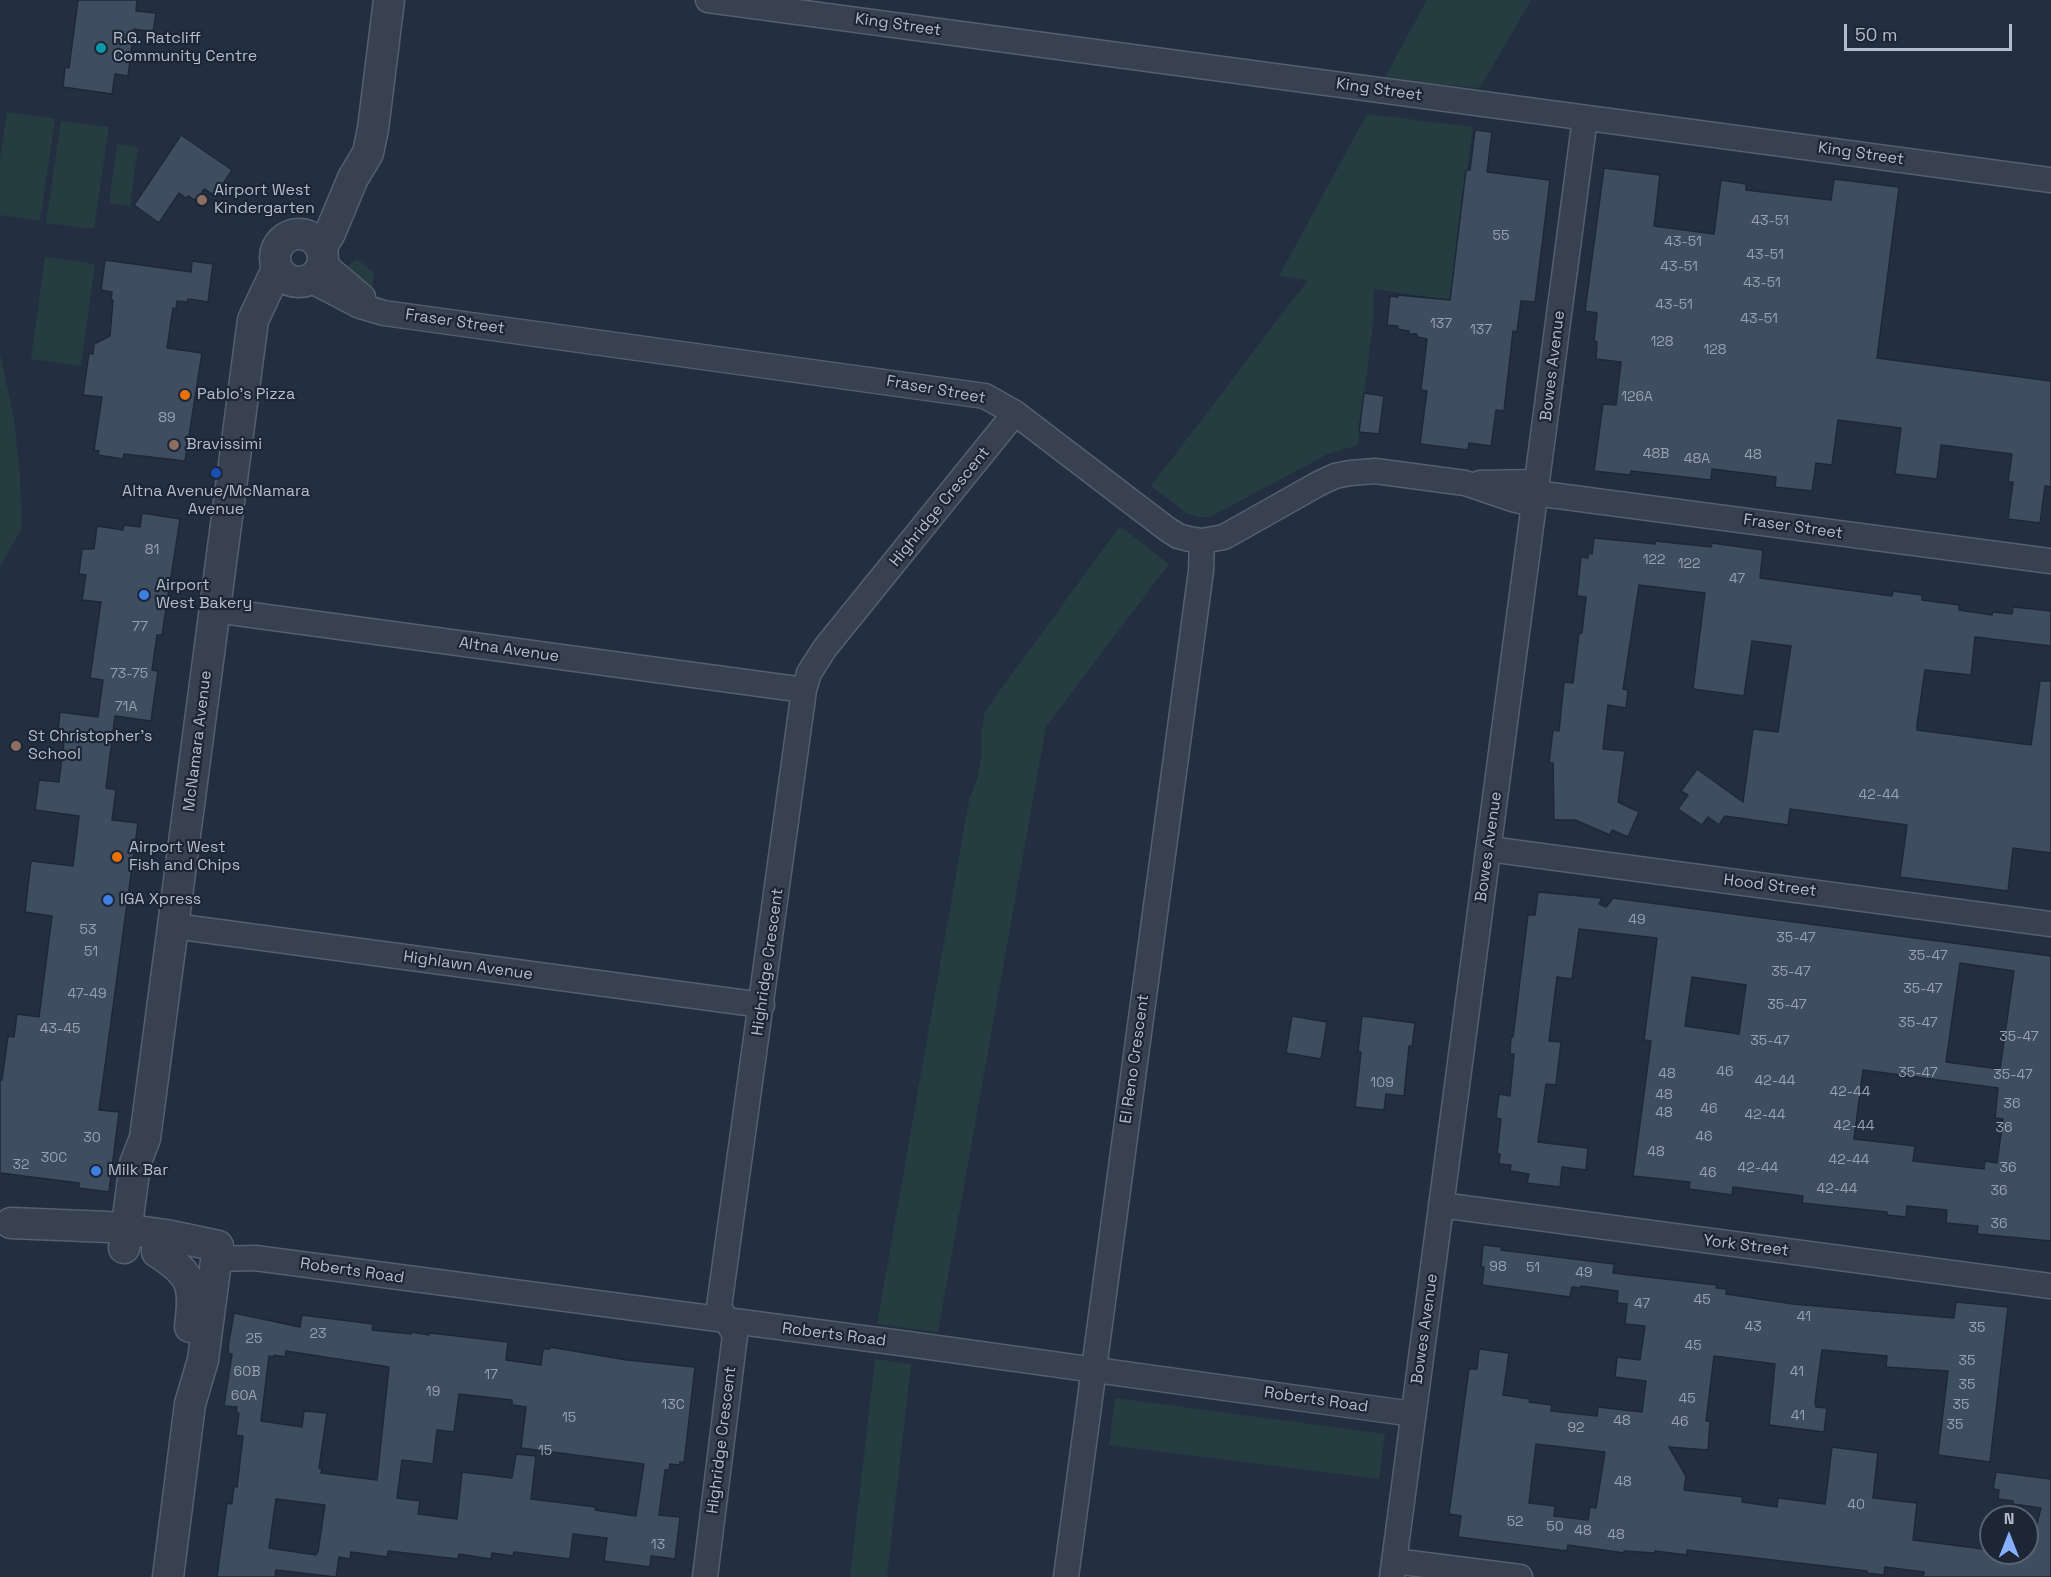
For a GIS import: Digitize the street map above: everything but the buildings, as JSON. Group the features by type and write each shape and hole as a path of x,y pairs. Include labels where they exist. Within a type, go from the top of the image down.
{"street":[{"name":"McNamara Avenue","path":"125,1238 135,1164 145,1138 250,345 304,263 330,233 353,178 368,153 389,0"},
{"name":"King Street","path":"708,0 2051,180"},
{"name":"Bowes Avenue","path":"1393,1569 1585,118"},
{"name":"Fraser Street","path":"304,263 384,313 971,392 985,396 1015,413 1167,529 1178,536 1202,541 1224,537 1335,476 1350,472 1376,471 1465,483 1512,499 1535,493 2051,561"},
{"name":"Highridge Crescent","path":"705,1577 735,1335 719,1307 804,690 809,673 825,648 1015,413"},
{"name":"El Reno Crescent","path":"1065,1577 1201,571 1202,541"},
{"name":"Altna Avenue","path":"215,610 804,690"},
{"name":"Hood Street","path":"1489,849 2051,924"},
{"name":"Highlawn Avenue","path":"174,926 762,1005"},
{"name":"McNamara Avenue","path":"145,1138 151,1156 148,1196 151,1212 193,1291 185,1375 189,1411"},
{"name":"York Street","path":"1441,1205 2051,1286"},
{"name":"Roberts Road","path":"5,1222 255,1258 1413,1414"},
{"name":"McNamara Avenue","path":"168,1577 189,1411 203,1360 217,1252"},
{"path":"1393,1569 1520,1577"}],"green space":[{"path":"1427,0 1531,0 1480,88 1384,79"},
{"path":"7,112 55,119 40,221 0,215 0,159"},
{"path":"1367,114 1473,127 1450,300 1374,289 1373,323 1358,445 1328,454 1210,517 1198,517 1186,513 1151,486 1308,280 1279,276"},
{"path":"61,121 109,127 94,229 46,223"},
{"path":"117,144 138,147 130,206 109,203"},
{"path":"45,257 95,264 81,366 31,359"},
{"path":"357,259 374,273 372,291 344,269"},
{"path":"0,353 14,419 20,476 22,528 0,566"},
{"path":"1120,526 1169,564 1046,727 938,1332 877,1324 969,800 977,780 982,755 981,736 985,711"},
{"path":"875,1359 911,1364 887,1577 850,1577"},
{"path":"1115,1398 1385,1434 1379,1479 1109,1445"}],"place":[{"name":"R.G. Ratcliff Community Centre","path":"101,48"},
{"name":"Airport West Kindergarten","path":"202,200"},
{"name":"Pablo's Pizza","path":"185,395"},
{"name":"Bravissimi","path":"174,445"},
{"name":"Altna Avenue/McNamara Avenue","path":"216,473"},
{"name":"Airport West Bakery","path":"144,595"},
{"name":"St Christopher's School","path":"16,746"},
{"name":"Airport West Fish and Chips","path":"117,857"},
{"name":"IGA Xpress","path":"108,900"},
{"name":"Milk Bar","path":"96,1171"}]}
